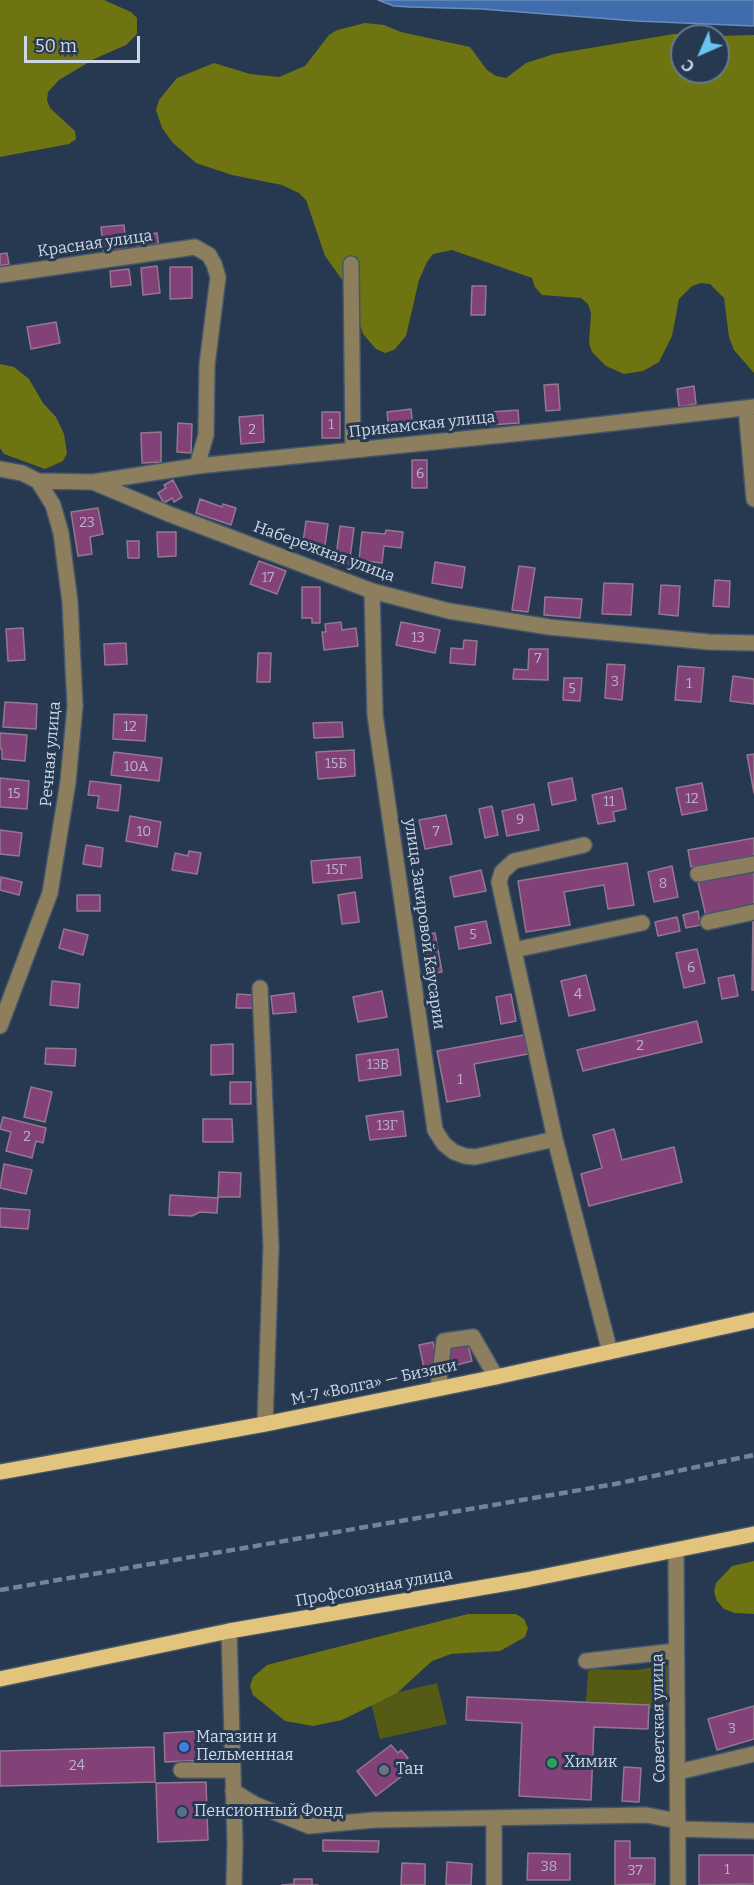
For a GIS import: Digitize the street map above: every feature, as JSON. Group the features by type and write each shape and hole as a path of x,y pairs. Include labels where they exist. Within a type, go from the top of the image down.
{"main road":[{"name":"М-7 «Волга» — Бизяки","path":"0,1472 265,1424 496,1377 754,1320"},
{"name":"Профсоюзная улица","path":"0,1679 229,1631 526,1580 754,1534"}],"street":[{"name":"Красная улица","path":"0,276 195,248 209,255 218,277 207,365 206,435 197,466"},
{"path":"351,264 353,449"},
{"name":"Прикамская улица","path":"93,482 197,466 750,408"},
{"path":"750,408 754,499"},
{"name":"Набережная улица","path":"0,469 22,473 38,481 93,482 169,514 372,591 449,610 549,627 709,642 754,643"},
{"name":"Речная улица","path":"0,1026 50,893 68,782 75,706 70,602 61,533 53,505 38,481"},
{"name":"улица Закировой Каусарии","path":"372,591 375,716 435,1130 444,1144 454,1152 475,1157 555,1139"},
{"path":"584,845 514,861 502,872 499,882 555,1139 610,1352"},
{"path":"698,874 754,864"},
{"path":"708,922 754,912"},
{"path":"514,950 642,923"},
{"path":"260,988 271,1247 265,1424"},
{"path":"438,1388 444,1341 473,1337 496,1377"},
{"name":"Советская улица","path":"676,1551 678,1885"},
{"path":"229,1631 234,1885"},
{"path":"586,1661 676,1651"},
{"path":"678,1773 754,1754"},
{"path":"181,1770 233,1770"},
{"path":"233,1791 254,1804 309,1826 374,1820 646,1815 678,1825 754,1831"},
{"path":"494,1818 494,1885"}],"green space":[{"path":"668,1664 670,1703 662,1709 602,1706 601,1702 586,1701 588,1671 592,1669 637,1670"},
{"path":"437,1683 447,1724 380,1739 370,1699"}],"shaded area":[{"path":"0,0 104,0 131,12 137,18 137,34 126,45 94,59 59,80 48,92 47,100 50,108 75,131 76,139 69,144 0,157"},
{"path":"365,23 384,25 401,32 470,47 487,70 496,76 506,78 526,63 554,54 670,35 670,84 730,84 730,36 754,35 754,373 734,350 729,337 724,298 710,284 701,283 692,286 679,299 672,336 659,362 643,371 624,374 606,366 592,352 589,343 591,313 588,304 581,298 542,295 535,287 532,278 452,250 433,254 427,262 419,280 406,336 394,350 385,353 376,349 363,334 348,288 325,256 306,200 299,193 282,185 232,175 196,163 173,143 162,128 156,110 159,100 177,78 214,63 250,74 279,77 305,66 329,35 337,30"},
{"path":"0,364 14,367 29,379 43,403 56,417 64,434 67,453 63,461 45,469 4,454 0,448"},
{"path":"754,1561 754,1614 735,1613 724,1609 717,1601 714,1592 716,1583 732,1566"},
{"path":"468,1614 516,1614 524,1619 528,1628 525,1637 500,1651 451,1654 432,1661 397,1693 342,1720 313,1726 285,1721 253,1695 250,1686 253,1677 267,1665"}],"water":[{"path":"378,0 754,0 754,26 636,21 482,9 394,6"}],"building":[{"path":"124,225 127,254 104,257 101,227"},
{"path":"157,233 159,247 137,249 136,236"},
{"path":"7,253 9,264 0,266 0,254"},
{"path":"157,266 160,293 143,295 141,268"},
{"path":"170,267 192,267 192,298 170,299"},
{"path":"129,269 131,285 111,287 110,271"},
{"path":"472,286 486,286 485,315 471,315"},
{"path":"56,322 60,343 31,349 27,327"},
{"path":"558,384 560,410 546,411 544,385"},
{"path":"694,386 696,404 679,407 677,389"},
{"path":"411,409 413,428 389,431 387,412"},
{"path":"518,410 519,423 489,425 489,412"},
{"path":"322,412 340,412 340,438 322,438"},
{"path":"263,415 264,442 241,444 239,417"},
{"path":"178,423 192,424 191,453 177,452"},
{"path":"161,432 161,462 142,463 141,433"},
{"path":"412,460 427,460 427,488 412,488"},
{"path":"173,480 182,497 174,502 172,498 164,503 158,493 166,488 164,485"},
{"path":"200,499 222,507 223,504 236,508 231,525 196,513"},
{"path":"98,508 103,534 90,537 92,554 78,556 71,512"},
{"path":"306,521 328,524 324,553 302,549"},
{"path":"340,526 354,528 349,566 335,564"},
{"path":"386,530 403,532 401,548 384,546 382,563 359,560 362,532 385,534"},
{"path":"157,532 176,532 176,556 158,557"},
{"path":"127,541 139,541 139,558 128,558"},
{"path":"259,561 286,571 277,594 250,584"},
{"path":"435,562 465,567 462,588 432,583"},
{"path":"519,566 535,568 528,612 512,610"},
{"path":"715,580 730,581 729,607 713,606"},
{"path":"604,583 633,584 631,615 602,614"},
{"path":"661,585 680,586 678,616 659,614"},
{"path":"302,587 320,587 320,623 312,623 312,618 302,618"},
{"path":"545,597 582,599 580,618 544,615"},
{"path":"341,622 342,630 356,628 358,646 324,650 322,632 326,632 325,624"},
{"path":"401,622 440,630 435,653 396,645"},
{"path":"23,628 25,660 8,661 6,629"},
{"path":"464,640 477,641 475,665 450,663 451,648 463,649"},
{"path":"126,643 127,664 105,665 104,644"},
{"path":"529,649 548,649 548,680 513,679 514,669 528,670"},
{"path":"258,653 271,653 270,682 257,682"},
{"path":"607,664 625,665 622,700 605,698"},
{"path":"678,666 704,668 701,702 675,700"},
{"path":"733,676 754,679 754,704 730,701"},
{"path":"564,678 582,678 580,701 563,700"},
{"path":"5,702 37,704 36,729 3,727"},
{"path":"114,714 147,715 145,741 113,739"},
{"path":"342,722 343,737 314,738 313,723"},
{"path":"0,733 27,735 25,761 2,759"},
{"path":"354,750 355,776 318,779 316,752"},
{"path":"114,752 162,758 159,781 111,775"},
{"path":"754,754 754,793 747,755"},
{"path":"0,778 29,781 27,809 0,807"},
{"path":"572,778 576,800 552,805 548,783"},
{"path":"90,781 121,785 118,811 97,808 99,796 88,795"},
{"path":"702,783 707,810 682,815 676,788"},
{"path":"622,788 626,809 613,812 615,821 598,824 592,795"},
{"path":"534,804 539,830 507,836 502,811"},
{"path":"492,806 498,835 485,838 479,809"},
{"path":"446,815 452,844 425,849 419,820"},
{"path":"130,816 161,822 157,847 126,841"},
{"path":"0,830 22,833 19,856 0,854"},
{"path":"754,838 754,856 691,867 688,850"},
{"path":"86,845 103,848 101,867 83,864"},
{"path":"189,851 201,853 197,874 172,870 175,853 188,856"},
{"path":"360,857 362,878 313,883 311,861"},
{"path":"627,863 634,905 608,909 604,885 564,892 570,925 526,932 518,881"},
{"path":"672,866 678,897 654,902 648,872"},
{"path":"754,869 754,905 706,916 698,882"},
{"path":"481,870 486,891 454,897 450,877"},
{"path":"1,877 22,882 19,895 0,890"},
{"path":"355,892 359,922 342,924 338,895"},
{"path":"77,895 100,895 100,911 77,911"},
{"path":"698,911 700,925 686,928 683,915"},
{"path":"753,915 754,990 752,990"},
{"path":"677,917 680,931 658,936 655,922"},
{"path":"486,921 491,943 459,949 455,927"},
{"path":"64,929 88,935 83,955 59,948"},
{"path":"435,933 442,972 429,974 422,935"},
{"path":"697,949 705,983 684,988 676,953"},
{"path":"586,975 595,1010 569,1016 561,981"},
{"path":"734,975 738,996 722,999 718,978"},
{"path":"52,981 80,984 78,1008 50,1005"},
{"path":"382,991 387,1017 358,1022 353,997"},
{"path":"294,993 296,1012 273,1014 271,996"},
{"path":"237,994 254,995 253,1008 236,1008"},
{"path":"511,994 516,1021 501,1024 496,997"},
{"path":"697,1021 702,1042 583,1071 577,1050"},
{"path":"524,1035 528,1054 474,1064 480,1096 447,1102 437,1051"},
{"path":"233,1044 233,1074 211,1075 211,1045"},
{"path":"46,1048 76,1049 75,1066 45,1064"},
{"path":"398,1049 401,1075 359,1081 356,1055"},
{"path":"230,1082 251,1082 251,1104 230,1104"},
{"path":"31,1087 52,1092 45,1122 24,1117"},
{"path":"403,1111 406,1136 370,1140 366,1116"},
{"path":"3,1117 46,1128 43,1143 36,1141 32,1158 6,1151 11,1132 0,1129"},
{"path":"203,1119 232,1119 233,1142 203,1142"},
{"path":"614,1129 622,1160 674,1147 682,1182 589,1206 581,1174 602,1168 593,1135"},
{"path":"4,1164 32,1170 26,1194 0,1188"},
{"path":"219,1172 241,1173 240,1197 218,1197"},
{"path":"170,1195 218,1198 217,1213 200,1212 192,1216 169,1215"},
{"path":"0,1208 30,1210 28,1229 0,1227"},
{"path":"433,1342 438,1365 424,1368 419,1345"},
{"path":"468,1345 472,1361 453,1366 452,1363 437,1366 435,1358 450,1354 449,1349"},
{"path":"467,1697 649,1705 648,1729 594,1727 591,1800 519,1796 522,1723 466,1720"},
{"path":"754,1706 754,1739 717,1750 708,1719"},
{"name":"Магазин и Пельменная","path":"204,1731 205,1760 165,1762 164,1733"},
{"name":"Тан","path":"391,1745 398,1753 401,1750 408,1758 404,1761 410,1770 376,1796 357,1771"},
{"path":"154,1747 155,1782 0,1786 0,1751"},
{"path":"624,1767 641,1768 639,1802 622,1801"},
{"name":"Пенсионный Фонд","path":"206,1782 208,1840 158,1842 156,1783"},
{"path":"323,1840 379,1841 378,1852 323,1851"},
{"path":"615,1841 630,1841 630,1858 655,1858 655,1884 615,1885"},
{"path":"528,1853 570,1854 570,1880 527,1880"},
{"path":"699,1855 754,1855 754,1884 699,1885"},
{"path":"447,1862 472,1864 471,1885 446,1885"},
{"path":"402,1863 425,1864 425,1885 401,1885"},
{"path":"294,1879 312,1879 312,1885 282,1885 294,1884"}],"railway":[{"path":"0,1590 615,1484 754,1455"}],"place":[{"name":"Магазин и Пельменная","path":"184,1747"},
{"name":"Химик","path":"552,1763"},
{"name":"Тан","path":"384,1770"},
{"name":"Пенсионный Фонд","path":"182,1812"}]}
